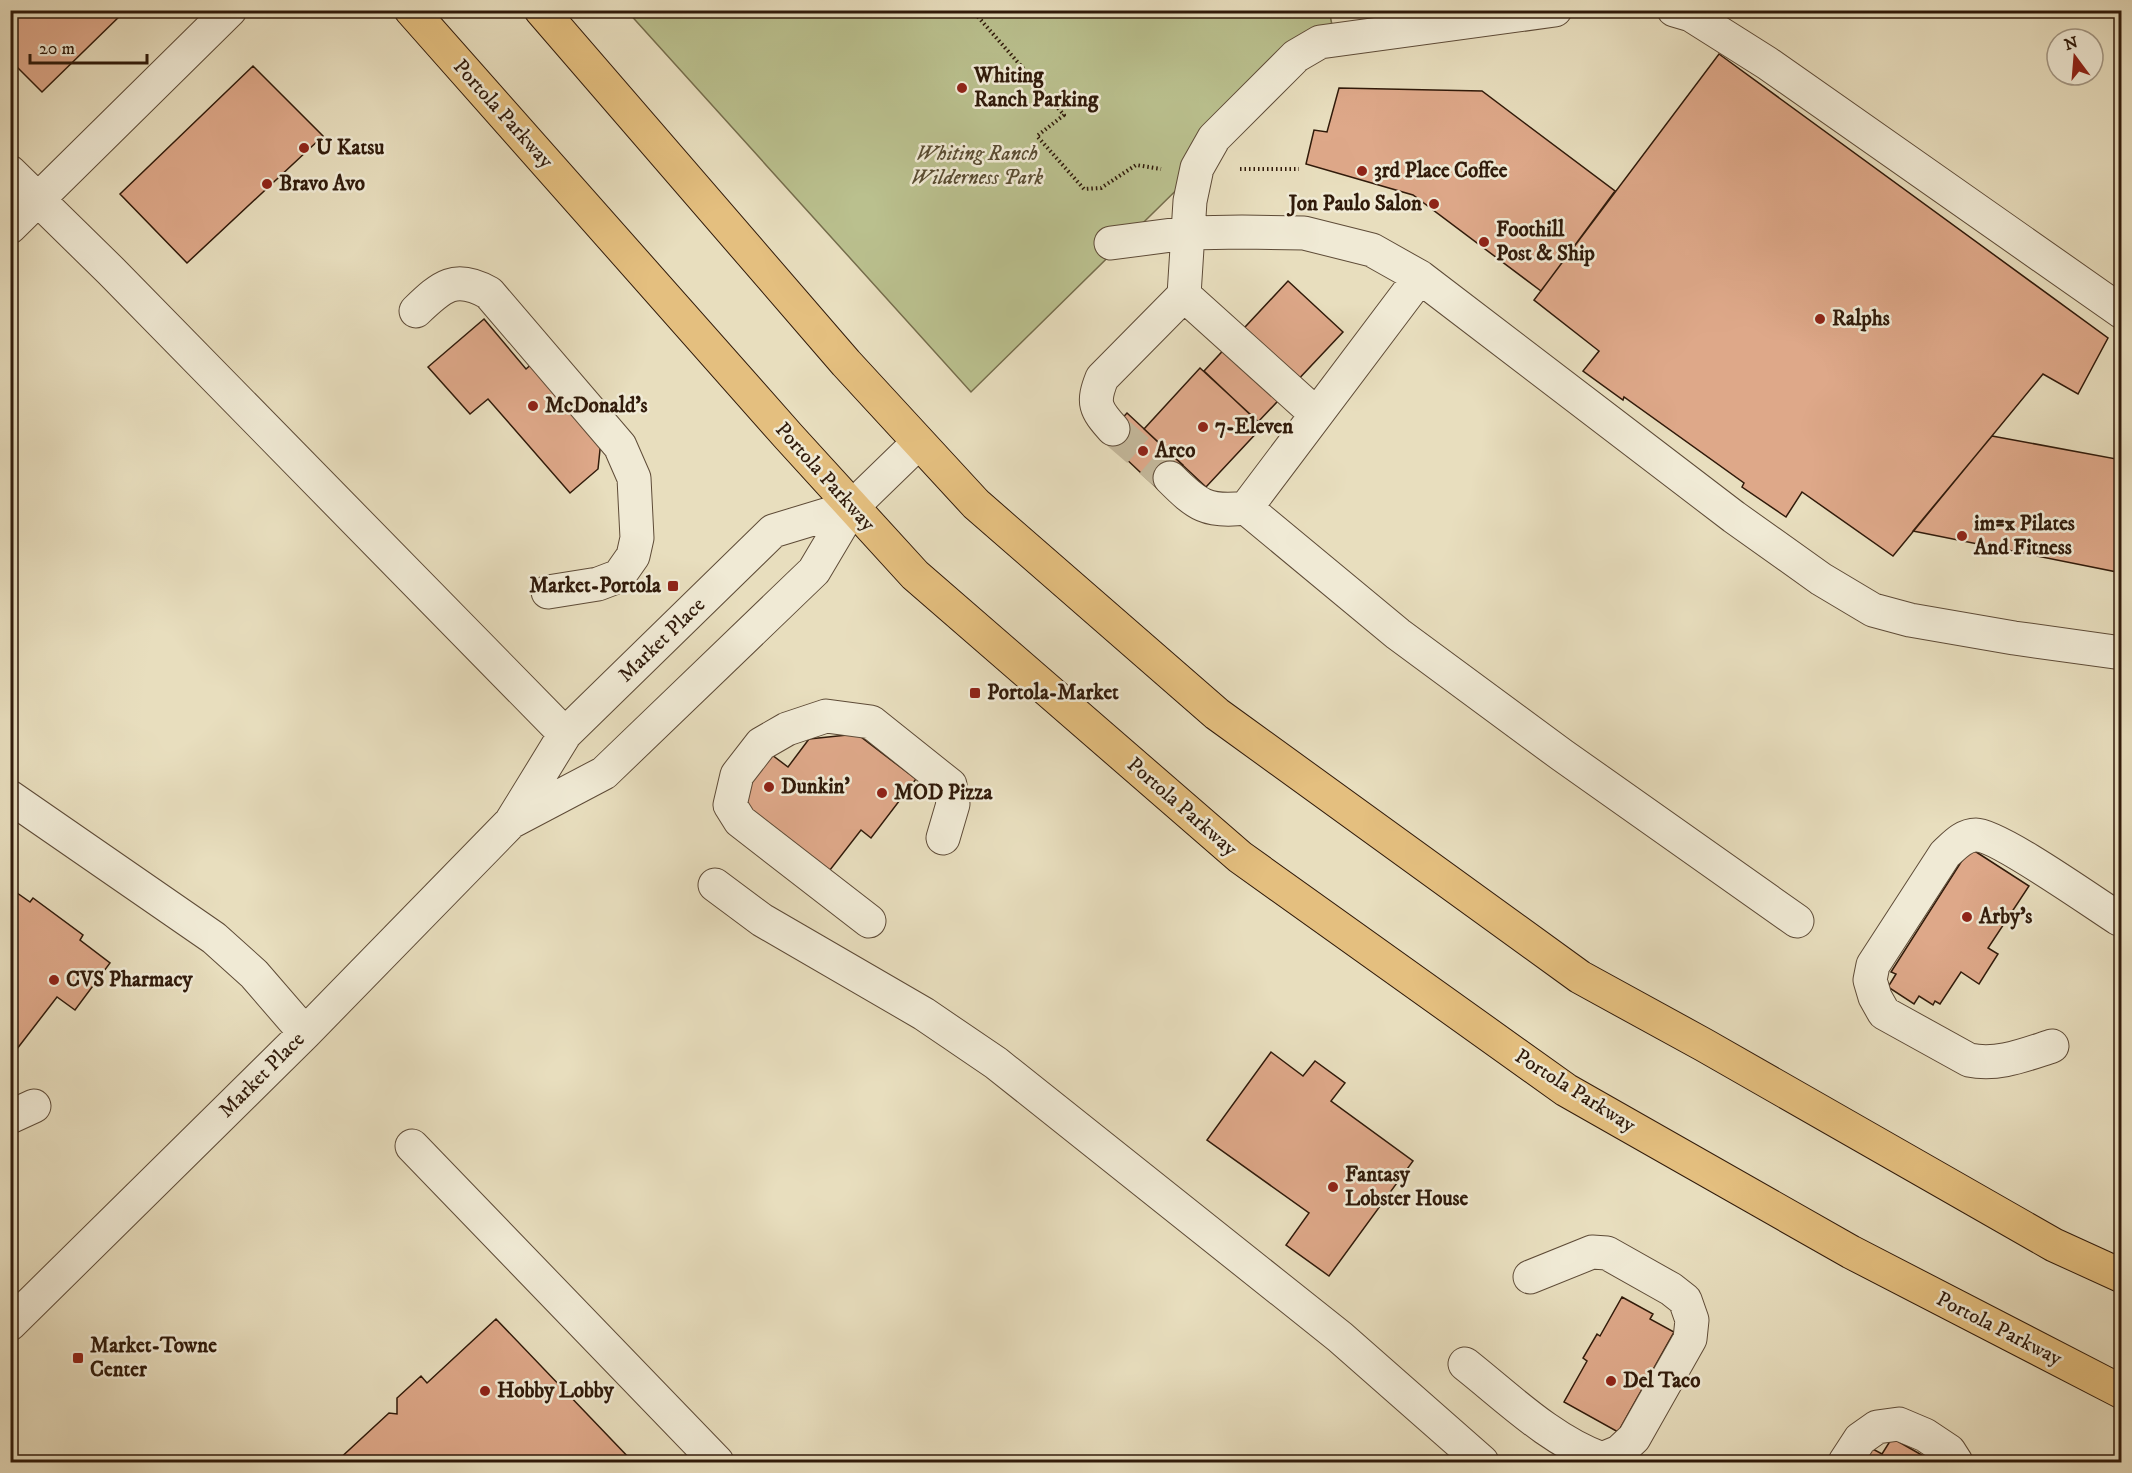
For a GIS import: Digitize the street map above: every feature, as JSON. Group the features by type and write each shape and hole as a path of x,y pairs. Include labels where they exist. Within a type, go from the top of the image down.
{"main road":[{"name":"Portola Parkway","path":"411,10 789,438 915,575 1240,857 1566,1090 1851,1252 2121,1392"},
{"path":"541,10 846,363 976,504 1217,714 1580,977 1704,1045 2054,1245 2121,1276"}],"street":[{"path":"10,227 230,10"},
{"path":"1113,429 1096,406 1095,395 1102,378 1184,295 1190,201 1197,168 1214,138 1296,56 1320,42 1555,10"},
{"path":"1674,10 1691,15 1767,63 2121,312"},
{"path":"10,172 111,271 565,734"},
{"path":"1111,243 1188,233 1304,233 1372,250 1420,277 1734,517 1821,579 1873,610 1910,620 1956,628 2121,653"},
{"path":"1170,478 1191,500 1206,507 1225,511 1246,508 1420,277"},
{"path":"416,310 439,289 455,282 475,285 489,293 620,446 628,460 634,478 637,538 633,556 619,576 598,584 548,592"},
{"path":"1184,295 1316,414"},
{"name":"Market Place","path":"511,822 604,773 814,571 852,507 918,443"},
{"name":"Market Place","path":"10,1324 305,1033 511,822 565,734 773,531 852,507"},
{"path":"1246,508 1407,640 1544,741 1797,921"},
{"path":"869,921 740,821 730,805 736,775 762,744 787,729 826,717 871,722 950,785 953,804 944,838"},
{"path":"10,797 214,938 254,974 305,1033"},
{"path":"2052,1046 2006,1060 1984,1063 1968,1060 1884,1013 1875,997 1870,980 1873,965 1945,854 1959,841 1974,835 1987,837 2008,848 2119,919"},
{"path":"715,885 762,920 924,1014 996,1063 1340,1337 1482,1462"},
{"path":"412,1146 717,1462"},
{"path":"1465,1364 1551,1433 1581,1451 1602,1459 1619,1452 1634,1438 1690,1339 1692,1320 1685,1300 1671,1289 1607,1253 1593,1252 1530,1277"},
{"path":"1845,1462 1860,1439 1877,1427 1899,1424 1925,1435 1949,1451 1956,1462"}],"path":[{"path":"972,10 1064,115 1037,136 1084,189 1101,188 1136,165 1171,171 1197,168 1299,170"},
{"path":"1150,10 1191,10"}],"green space":[{"name":"Whiting Ranch Wilderness Park","path":"1329,10 1334,35 971,392 627,11"}],"building":[{"path":"10,10 126,10 42,92 10,60"},
{"name":"Ralphs","path":"1719,54 2108,338 2078,394 2043,374 1893,556 1802,492 1786,517 1742,487 1744,483 1624,397 1623,400 1583,371 1599,351 1534,300"},
{"path":"253,66 323,136 187,263 120,194"},
{"path":"1339,88 1482,91 1615,191 1541,291 1413,195 1306,164 1314,130 1327,132"},
{"name":"Arco","path":"1288,281 1343,332 1258,422 1204,371"},
{"name":"McDonald's","path":"484,319 526,369 534,362 601,440 598,469 570,493 488,399 470,414 428,367"},
{"name":"7-Eleven","path":"1200,368 1263,426 1206,487 1144,429"},
{"name":"Arco","path":"1127,413 1183,465 1159,490 1104,438"},
{"path":"1992,436 2122,460 2122,573 1913,531"},
{"path":"857,734 916,779 871,838 861,830 823,879 737,801 772,755 788,767 809,739"},
{"name":"Arby's","path":"1970,848 2029,886 1988,948 1998,954 1979,984 1961,972 1940,1004 1935,1001 1933,1005 1919,996 1914,1004 1888,987 1896,974 1891,972"},
{"name":"CVS Pharmacy","path":"10,888 30,902 33,898 83,935 80,940 110,963 75,1010 57,997 10,1058"},
{"name":"Fantasy Lobster House","path":"1271,1052 1303,1076 1315,1061 1345,1083 1331,1101 1413,1161 1329,1276 1286,1245 1309,1213 1207,1140"},
{"name":"Del Taco","path":"1622,1297 1653,1314 1650,1319 1674,1332 1618,1432 1564,1402 1587,1361 1583,1358 1597,1334 1600,1336"},
{"name":"Hobby Lobby","path":"496,1319 633,1462 336,1462 389,1413 397,1414 397,1398 421,1376 427,1383"},
{"path":"1892,1438 1934,1462 1863,1462 1871,1448 1882,1454"}],"tunnel":[{"path":"1113,429 1170,478"}],"place":[{"name":"Whiting Ranch Parking","path":"962,88"},
{"name":"U Katsu","path":"304,148"},
{"name":"3rd Place Coffee","path":"1362,171"},
{"name":"Bravo Avo","path":"267,184"},
{"name":"Jon Paulo Salon","path":"1434,204"},
{"name":"Foothill Post & Ship","path":"1484,242"},
{"name":"Ralphs","path":"1820,319"},
{"name":"McDonald's","path":"533,406"},
{"name":"7-Eleven","path":"1203,427"},
{"name":"Arco","path":"1143,451"},
{"name":"im=x Pilates And Fitness","path":"1962,536"},
{"name":"Market-Portola","path":"673,586"},
{"name":"Portola-Market","path":"975,693"},
{"name":"Dunkin'","path":"769,787"},
{"name":"MOD Pizza","path":"882,793"},
{"name":"Arby's","path":"1967,917"},
{"name":"CVS Pharmacy","path":"54,980"},
{"name":"Fantasy Lobster House","path":"1333,1187"},
{"name":"Market-Towne Center","path":"78,1358"},
{"name":"Del Taco","path":"1611,1381"},
{"name":"Hobby Lobby","path":"485,1391"}]}
